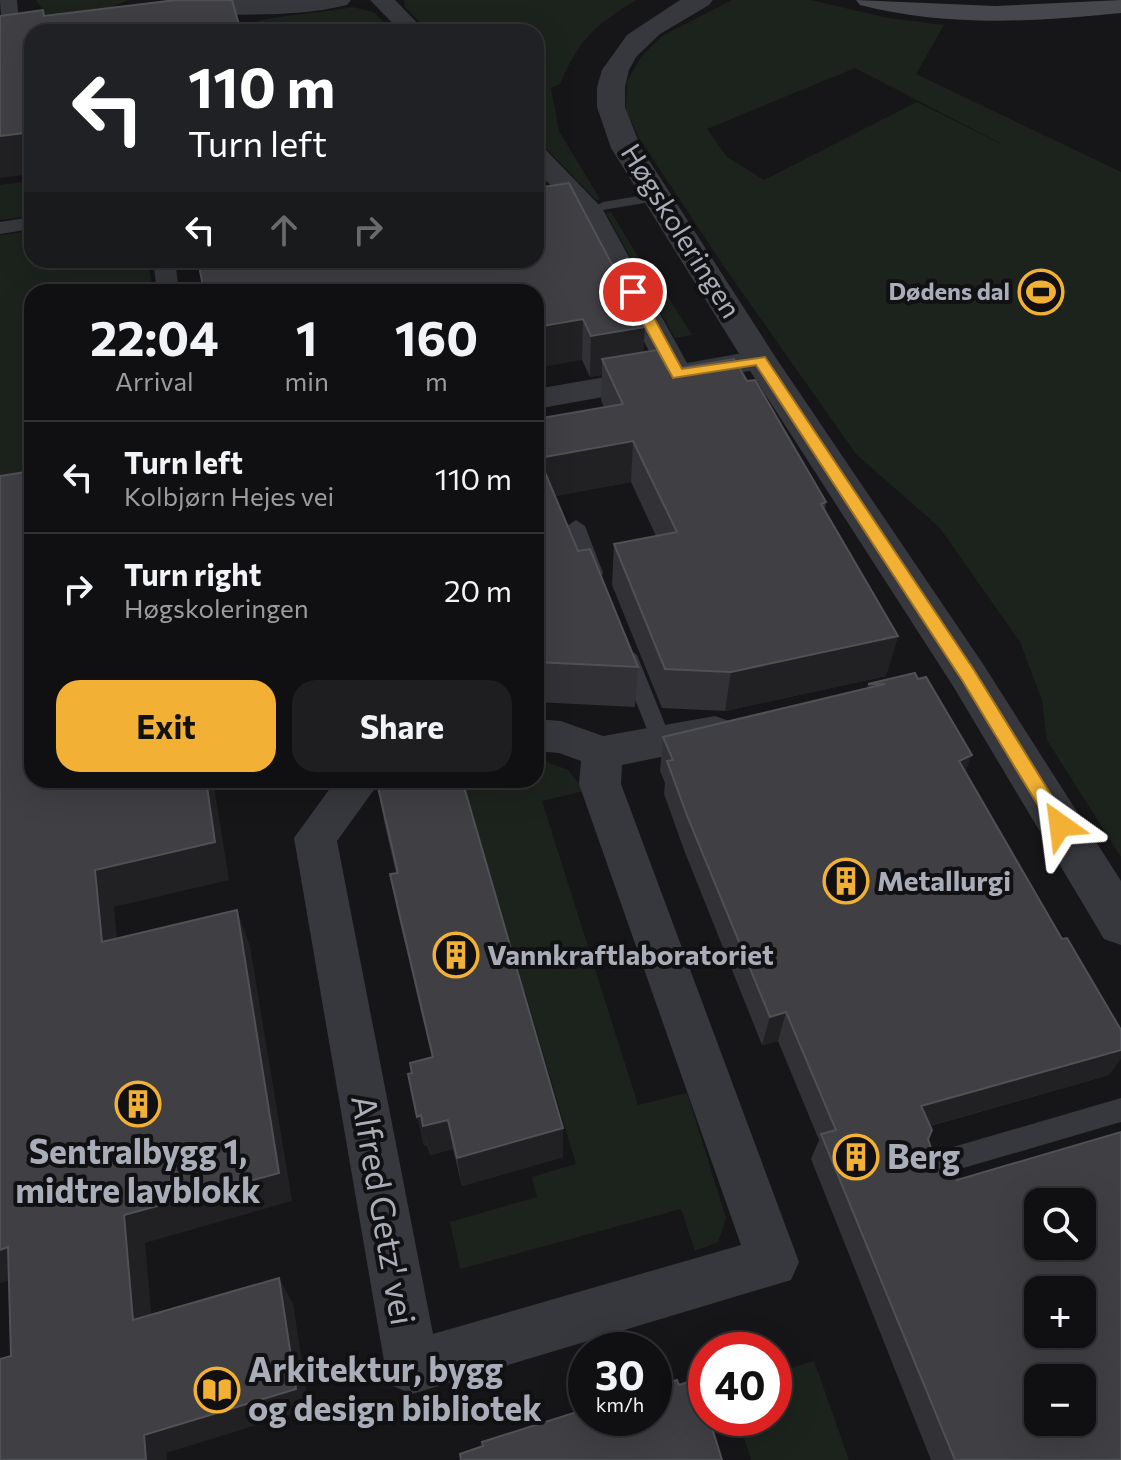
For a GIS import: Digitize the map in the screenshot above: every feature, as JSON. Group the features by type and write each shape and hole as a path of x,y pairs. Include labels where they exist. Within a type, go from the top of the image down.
{"main road":[{"path":"869,0 909,8 986,15 1030,15 1121,5"}],"street":[{"path":"8,0 8,37"},
{"path":"166,8 294,6 339,0"},
{"path":"382,0 406,24"},
{"name":"Høgskoleringen","path":"700,0 668,16 637,39 620,60 611,84 612,109 626,148 760,360 968,675 1121,924"},
{"path":"544,163 588,208 678,375"},
{"path":"0,228 24,224"},
{"path":"544,398 760,360"},
{"path":"544,736 561,737 602,752 663,744 752,724"},
{"name":"Alfred Getz' vei","path":"354,788 315,838 412,1367 773,1262 600,784 602,752"}],"lane":[{"path":"603,206 657,197"},
{"path":"576,526 599,584"},
{"path":"622,642 663,744"},
{"path":"929,1166 1121,1110"}],"shaded area":[{"path":"36,0 128,0 96,14 40,18 41,7"},
{"path":"404,0 636,0 590,34 574,55 560,84 551,88 559,131 600,199 596,200 544,146 544,24 422,24 405,7"},
{"path":"732,0 810,0 888,18 944,25 916,74 1121,172 1121,857 1047,740 1042,700 1020,642 940,528 856,454 725,268 639,138 626,110 627,82 641,57 662,36","holes":["855,68 1001,144 917,102 764,180 727,157 707,129"]},
{"path":"352,7 374,12 385,24 252,24"},
{"path":"24,182 24,217 0,220 0,185"},
{"path":"611,212 658,290 663,289 692,335 675,338 606,213"},
{"path":"24,232 24,268 149,268 152,284 24,284 24,476 0,480 0,235"},
{"path":"544,761 568,770 584,791 542,801 638,1105 687,1093 726,1218 718,1242 695,1251 681,1209 460,1269 450,1222 537,1197 532,1177 576,1164 468,800 445,788 544,788"},
{"path":"814,1361 849,1460 751,1460 744,1436 792,1436 792,1368"}],"building":[{"path":"176,0 232,0 239,24 24,24 24,133 0,136 0,16 43,10 44,16"},
{"path":"569,183 645,327 591,336 583,319 544,326 544,284 202,284 200,268 544,268 544,187"},
{"path":"657,350 668,370 734,359 747,381 755,380 826,502 821,504 898,636 731,672 665,669 614,544 677,532 633,441 544,457 544,418 623,404 602,359"},
{"path":"544,470 578,551 590,549 638,667 544,662"},
{"path":"24,472 24,788 207,788 215,842 95,870 102,942 237,910 279,1173 124,1215 133,1320 279,1278 296,1389 144,1435 146,1460 0,1460 0,1359 11,1356 8,1247 0,1250 0,476"},
{"path":"915,673 918,679 926,677 972,755 959,761 1062,939 1067,938 1121,1030 1121,1050 921,1106 932,1130 928,1139 932,1151 945,1156 957,1180 1121,1132 1121,1460 955,1460 821,1134 836,1130 786,1012 770,1017 667,761 673,760 663,737 885,684 868,684"},
{"name":"Vannkraftlaboratoriet","path":"378,788 464,788 563,1128 457,1158 448,1120 423,1126 421,1115 417,1117 408,1074 412,1073 410,1063 433,1057 390,874 398,873"},
{"path":"677,1380 679,1385 688,1382 688,1436 715,1436 722,1460 461,1460 460,1454 483,1446 482,1442 568,1415 568,1436 672,1436 672,1382"}],"place":[{"name":"Dødens dal","path":"1041,292"},
{"name":"Metallurgi","path":"846,881"},
{"name":"Vannkraftlaboratoriet","path":"456,955"},
{"name":"Sentralbygg 1, midtre lavblokk","path":"138,1104"},
{"name":"Berg","path":"856,1157"},
{"name":"Arkitektur, bygg og design bibliotek","path":"217,1390"}],"route":[{"path":"633,292 678,375 760,360 968,675 1060,825"}]}
